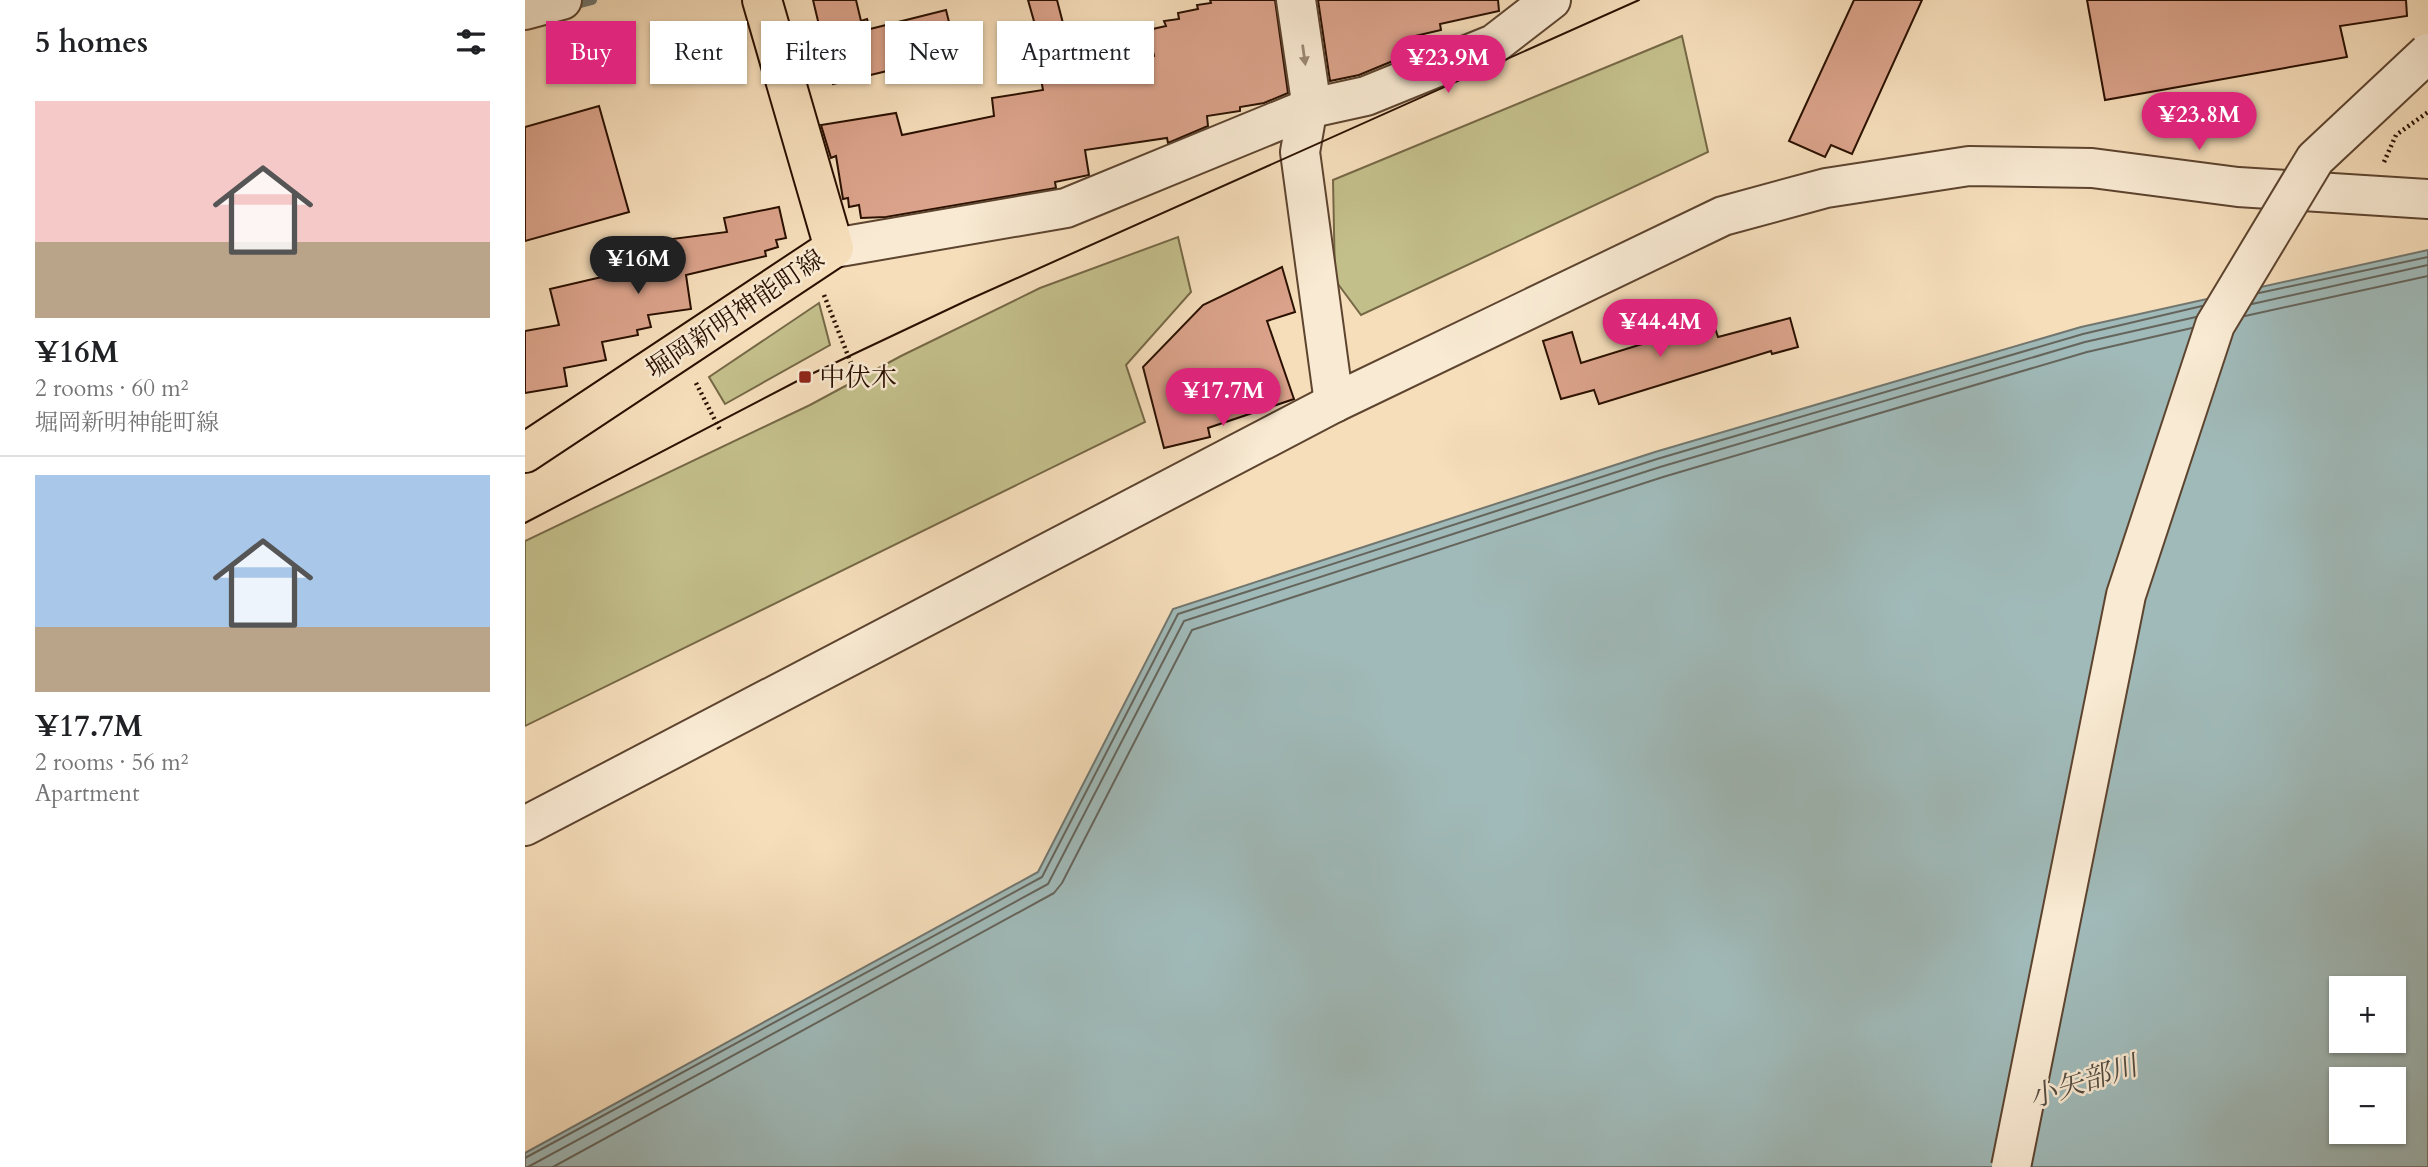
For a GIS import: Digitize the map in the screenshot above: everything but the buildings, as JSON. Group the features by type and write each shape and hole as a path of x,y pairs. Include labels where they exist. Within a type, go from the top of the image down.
{"main road":[{"name":"堀岡新明神能町線","path":"525,453 823,256 762,0"}],"street":[{"path":"525,10 562,0"},
{"path":"1296,0 1310,94 1300,152 1334,403"},
{"path":"823,256 1066,208 1307,109 1366,96 1494,44 1551,0"},
{"path":"2011,1167 2126,595 2215,326 2315,159 2428,53"},
{"path":"525,826 1334,403 1723,216 1826,188 1969,166 2092,168 2238,187 2428,199"}],"path":[{"path":"2369,197 2396,135 2428,112"},
{"path":"823,256 851,363"},
{"path":"680,351 720,430"}],"shaded area":[{"path":"1682,36 1708,152 1361,315 1335,280 1333,180"},
{"path":"1178,237 1191,292 1126,365 1145,422 525,726 525,541 810,405 901,356 1040,288"},
{"path":"819,303 830,345 725,404 709,377"}],"water":[{"name":"小矢部川","path":"2428,250 2428,1167 525,1167 525,1153 1038,872 1173,609 1655,452 2081,327"}],"waterway":[{"path":"569,6 592,0"}],"tram line":[{"path":"525,523 805,377 968,300 1639,0"}],"place":[{"name":"中伏木","path":"805,377"}]}
